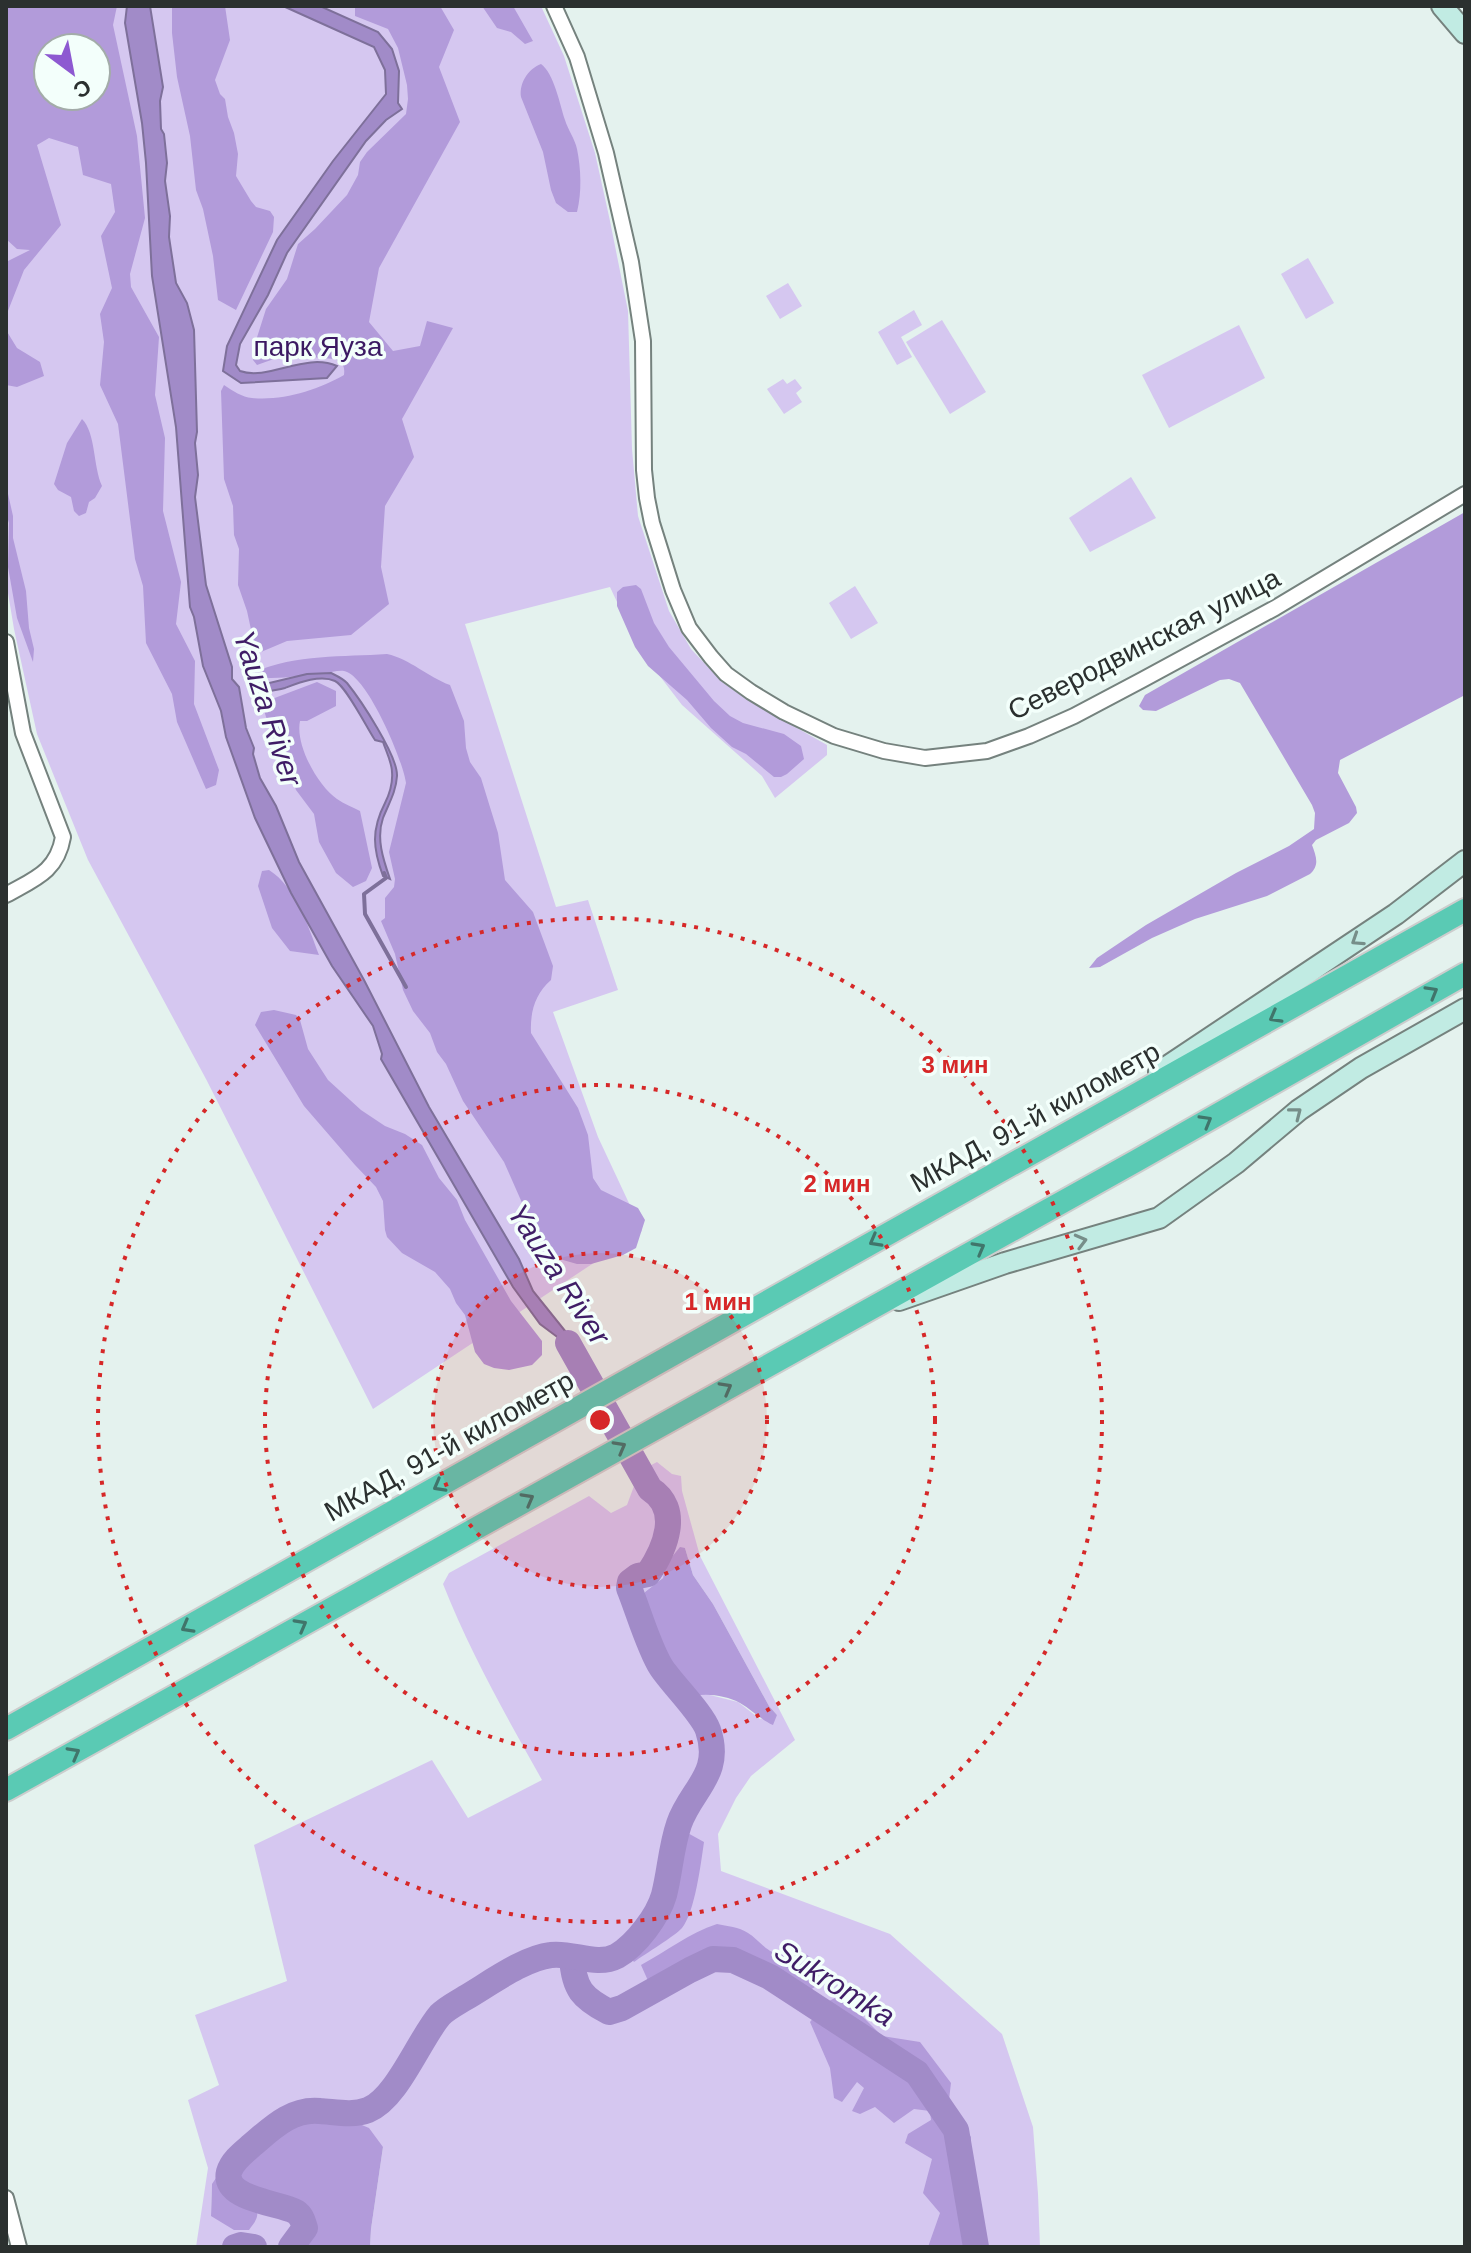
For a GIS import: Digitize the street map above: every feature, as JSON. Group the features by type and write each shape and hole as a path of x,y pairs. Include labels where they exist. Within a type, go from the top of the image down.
{"highway":[{"name":"МКАД, 91-й километр","path":"6,1729 1465,910"},
{"path":"6,1790 1136,1161 1465,974"}],"main road":[{"path":"1442,6 1465,33"},
{"path":"1065,1135 1396,914 1465,861"},
{"path":"862,1313 1005,1263 1159,1218 1236,1163 1299,1110 1361,1068 1465,1009"}],"street":[{"name":"Северодвинская улица","path":"554,6 577,57 606,153 629,250 643,341 647,498 669,579 689,628 711,657 726,674 784,712 834,736 884,751 925,758 987,751 1074,716 1142,680 1275,608 1465,494"},
{"path":"6,642 23,733 63,837 60,854 43,874 6,895"},
{"path":"6,2198 19,2247"}],"green space":[{"name":"парк Яуза","path":"6,6 541,6 564,56 595,153 610,221 628,311 632,449 638,516 669,611 691,649 722,682 749,701 827,745 827,755 775,798 762,776 682,705 639,649 610,587 465,624 556,907 588,900 618,990 553,1012 598,1137 642,1231 373,1409 206,1079 88,860 37,734 6,581"},
{"path":"6,6 117,6 113,25 137,136 145,218 130,274 131,287 159,337 155,395 165,438 163,511 181,582 176,624 195,661 194,704 219,770 216,785 206,789 177,722 172,694 146,643 143,586 135,559 118,424 100,385 104,342 100,314 112,288 101,236 115,212 111,184 83,175 78,147 49,138 37,145 61,225 24,270 6,316 6,262 30,250 17,249 6,239"},
{"path":"172,6 225,6 230,40 215,80 225,99 234,133 238,154 236,176 256,207 270,211 274,217 273,232 236,310 218,300 213,256 196,190 190,136 177,77"},
{"path":"355,6 440,6 454,30 439,67 460,122 379,268 369,322 393,351 420,346 427,321 453,328 402,419 414,457 385,506 381,567 389,604 351,635 287,641 261,652 255,648 238,585 239,549 234,535 233,506 224,479 221,391 224,385 248,397 276,398 312,390 344,375 343,365 335,359 285,355 257,365 252,353 266,309 287,279 298,244 347,195 367,152 406,114 407,85 398,48 388,29 355,16"},
{"path":"482,6 513,6 533,41 525,44 511,32 497,28"},
{"path":"541,64 553,82 577,149 580,197 577,212 568,212 556,203 543,152 521,97 525,77"},
{"path":"1308,258 1334,303 1306,319 1281,274"},
{"path":"788,283 802,306 780,319 766,296"},
{"path":"914,310 922,325 901,337 912,357 897,365 878,332"},
{"path":"942,320 986,392 950,414 906,342"},
{"path":"1239,325 1265,378 1169,428 1142,375"},
{"path":"6,330 17,348 40,362 44,376 17,387 6,385"},
{"path":"783,379 787,384 795,379 802,388 796,393 802,402 784,414 767,389"},
{"path":"82,419 90,433 102,486 89,502 86,513 79,516 74,511 71,497 54,484 67,443"},
{"path":"1131,477 1156,518 1090,552 1069,518"},
{"path":"6,485 13,516 13,538 26,591 33,662 17,618 8,567"},
{"path":"1465,512 1465,695 1340,760 1338,773 1357,813 1349,823 1312,845 1316,864 1310,874 1267,896 1195,919 1152,938 1100,967 1089,968 1097,958 1146,925 1314,829 1312,805 1240,683 1220,680 1156,711 1143,710 1139,706 1145,695"},
{"path":"636,585 641,589 654,623 669,647 714,701 743,723 784,734 801,746 804,759 787,774 774,777 746,754 732,747 687,700 648,666 635,647 617,606 617,592 623,587"},
{"path":"855,586 878,623 851,639 829,603"},
{"path":"387,654 450,685 464,721 470,762 481,778 498,833 505,880 533,912 553,966 551,980 535,1004 531,1033 578,1108 588,1135 593,1178 601,1190 638,1208 645,1220 636,1248 623,1255 591,1264 577,1264 550,1252 523,1205 504,1162 463,1101 430,1033 413,1011 403,990 395,954 381,921 385,918 385,898 394,887 389,852 406,783 398,756 373,702 353,676 344,671 273,678 256,677 255,672 303,659"},
{"path":"317,682 336,691 336,706 307,721 300,721 299,731 304,753 322,785 337,799 360,811 372,868 366,881 353,887 336,873 319,842 314,814 296,790 289,770 274,746 275,730 264,710 266,703 272,699"},
{"path":"269,870 294,897 319,955 290,951 272,928 258,886 262,871"},
{"path":"274,1010 296,1015 300,1020 308,1049 328,1080 361,1110 422,1145 439,1178 457,1200 511,1301 542,1341 542,1355 532,1365 509,1370 484,1364 475,1352 465,1315 450,1289 435,1272 402,1253 387,1237 383,1201 376,1187 304,1106 255,1025 261,1012"},
{"path":"657,1462 672,1474 681,1476 682,1491 700,1556 795,1740 751,1776 736,1798 718,1834 721,1871 890,1934 1002,2034 1033,2127 1040,2247 370,2247 383,2147 296,2120 263,2145 235,2175 256,2194 300,2206 312,2219 311,2232 299,2247 196,2247 208,2168 188,2100 219,2085 195,2015 287,1981 254,1845 432,1760 468,1818 542,1780 477,1659 443,1584 449,1573 589,1496 611,1513 627,1505 634,1486 630,1476","holes":["685,1548 693,1575 777,1715 760,1719 738,1702 706,1694 645,1592 663,1578","212,2184 222,2189 245,2207 211,2216"]},
{"path":"680,1547 685,1548 693,1575 777,1715 773,1725 735,1701 711,1695 694,1696 667,1664 644,1605 645,1592 663,1578 667,1563"},
{"path":"684,1831 704,1842 697,1887 687,1921 682,1928 634,1962 628,1954 660,1921 675,1888"},
{"path":"717,1924 744,1931 774,1953 807,1955 819,1965 818,1985 807,1992 754,1959 730,1952 710,1953 649,1983 641,1965"},
{"path":"841,1995 882,2036 920,2042 951,2083 948,2108 971,2137 971,2146 954,2164 954,2181 973,2202 959,2223 988,2247 928,2247 940,2213 923,2193 932,2159 905,2143 908,2134 931,2120 930,2111 914,2109 894,2123 875,2107 860,2114 852,2111 864,2088 857,2082 842,2102 834,2098 830,2068 810,2022 827,2002"},
{"path":"296,2120 350,2120 369,2128 383,2147 370,2247 299,2247 311,2232 312,2219 300,2207 249,2189 234,2175 263,2145"},
{"path":"220,2178 234,2199 256,2208 257,2217 249,2230 234,2230 211,2216 212,2184"}],"shaded area":[{"path":"127,6 150,6 163,87 161,129 167,163 165,181 170,216 169,237 176,283 187,303 194,330 198,475 195,497 206,585 232,667 232,679 239,687 260,778 276,806 299,862 429,1107 519,1259 533,1291 578,1347 580,1357 589,1370 576,1377 560,1339 540,1324 513,1287 381,1059 373,1026 332,966 291,893 255,818 226,737 221,711 203,666 190,607 176,427 152,276 146,163 125,23"},
{"path":"283,6 320,6 378,32 392,49 399,71 398,103 402,109 386,120 366,141 287,253 240,344 236,365 240,371 251,373 312,362 337,366 327,378 241,383 223,371 227,346 277,240 386,94 385,70 374,47"},
{"path":"331,673 347,683 360,701 385,742 396,767 395,787 380,833 390,879 383,876 375,840 377,822 392,780 391,765 383,742 375,740 340,684 335,681 316,679 266,692 265,684 307,674"}],"waterway":[{"path":"384,873 386,878 364,894 365,914 406,987"},
{"name":"Yauza River","path":"291,2247 305,2228 301,2217 289,2209 243,2195 235,2189 229,2181 229,2172 235,2160 291,2116 310,2111 356,2113 379,2104 398,2081 440,2015 518,1966 551,1955 609,1959 632,1945 661,1903 679,1824 709,1770 712,1745 708,1730 657,1659 629,1588 630,1582 638,1576 648,1574 660,1553 667,1530 666,1507 650,1489 568,1343"},
{"name":"Sukromka","path":"572,1958 581,1991 609,2012 713,1959 733,1960 770,1977 917,2073 956,2130 976,2247"},
{"name":"Yauza River","path":"235,2247 254,2247"}]}
